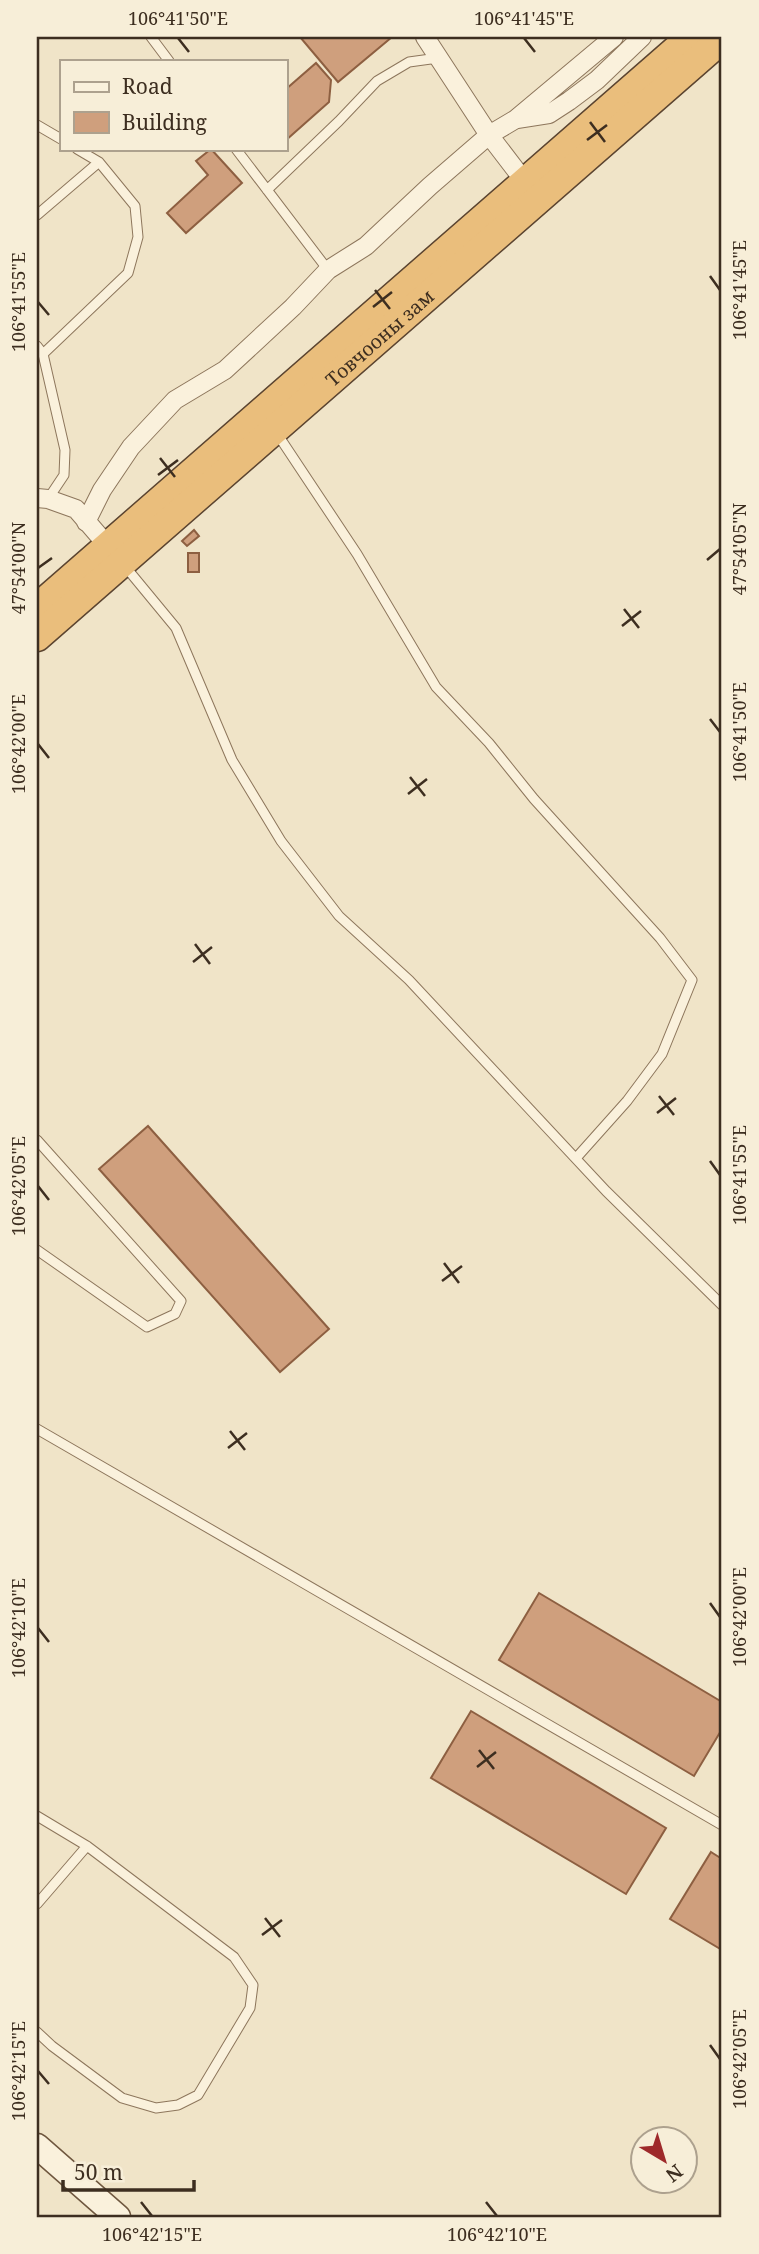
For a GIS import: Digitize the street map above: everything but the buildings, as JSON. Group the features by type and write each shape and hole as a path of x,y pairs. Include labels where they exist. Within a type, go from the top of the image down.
{"highway":[{"name":"Товчооны зам","path":"37,637 115,554 525,182 691,37"},
{"name":"Товчооны зам","path":"37,608 115,554 274,430 722,39"}],"main road":[{"path":"37,2146 118,2217"}],"street":[{"path":"425,37 459,93 525,182"},
{"path":"86,522 102,489 131,447 175,400 225,370 293,307 328,270 366,246 489,135 516,119 614,37"},
{"path":"516,119 549,114 569,101 642,37"},
{"path":"42,499 76,509 115,554"}],"lane":[{"path":"151,37 168,60"},
{"path":"267,190 339,121 376,80 409,62 439,58"},
{"path":"37,125 60,138"},
{"path":"42,499 64,475 65,450 40,350 128,273 138,237 135,206 99,162 79,150"},
{"path":"237,150 328,270"},
{"path":"37,215 99,162"},
{"path":"274,430 357,554 436,687 489,743 534,799 660,938 692,980 662,1054 627,1101 577,1157"},
{"path":"115,554 176,628 232,760 281,841 339,916 409,980 606,1191 722,1305"},
{"path":"37,1140 181,1301 175,1314 148,1327 37,1250"},
{"path":"37,1429 722,1825"},
{"path":"37,1815 87,1846 234,1957 253,1985 250,2008 198,2095 178,2105 156,2108 122,2098 37,2032"},
{"path":"37,1904 87,1846"}]}
